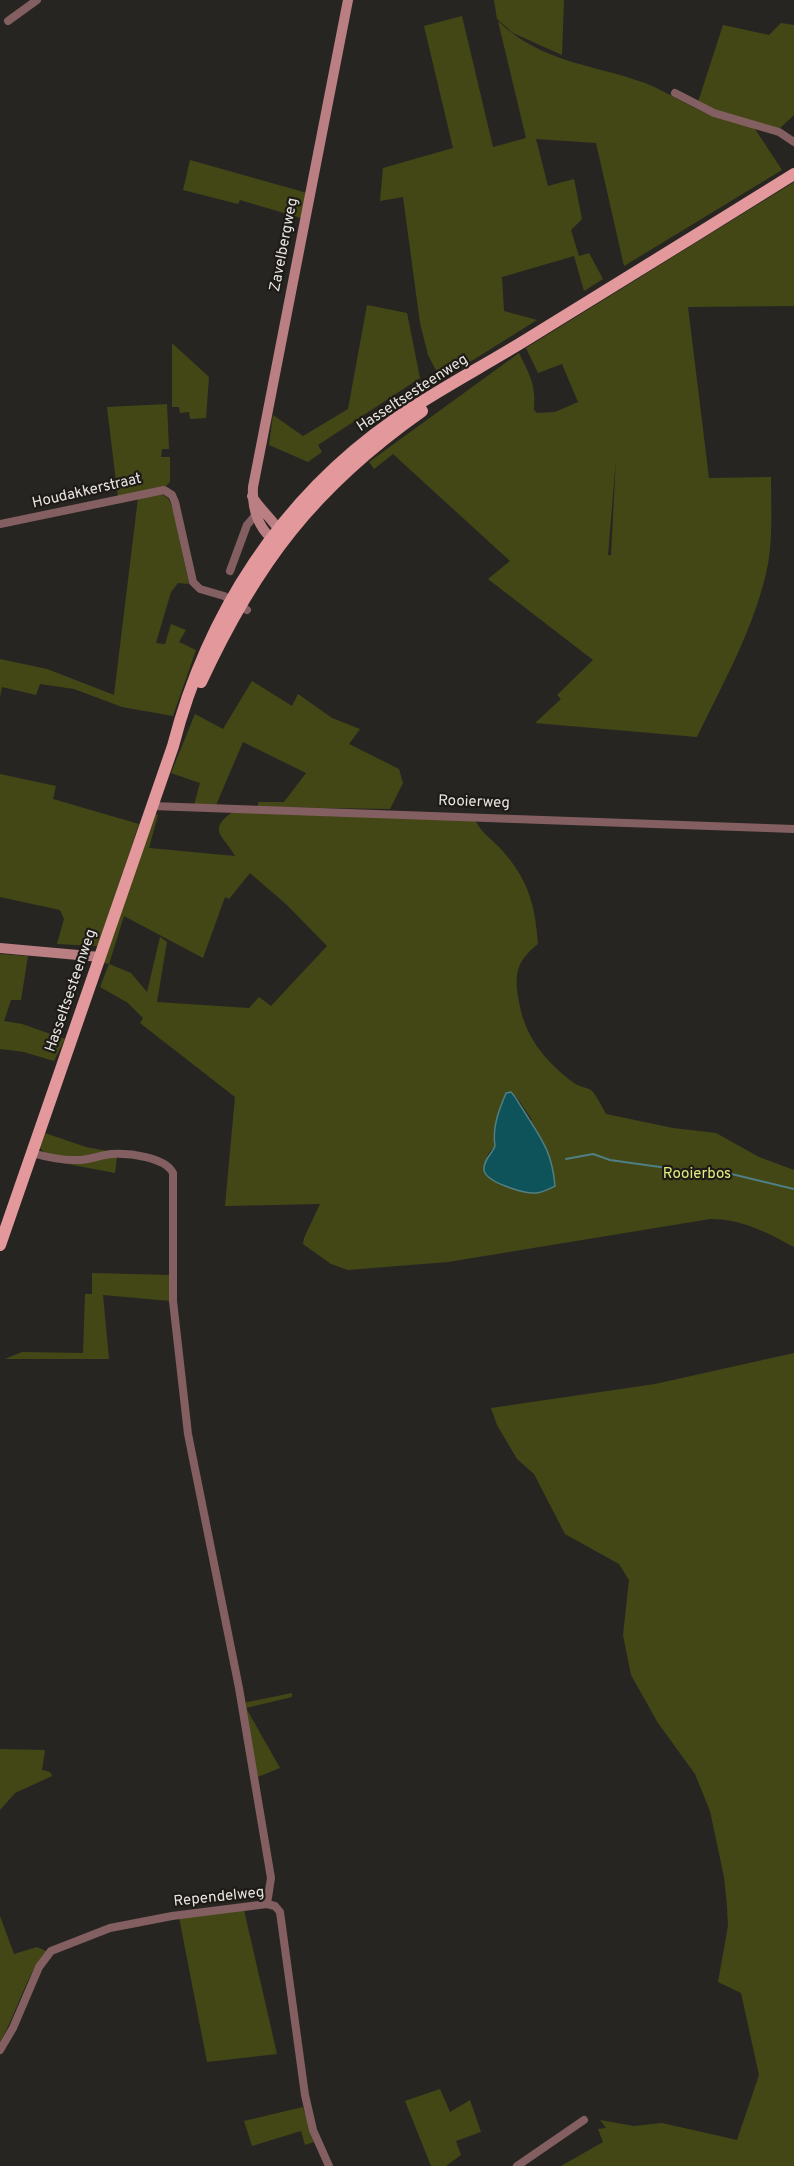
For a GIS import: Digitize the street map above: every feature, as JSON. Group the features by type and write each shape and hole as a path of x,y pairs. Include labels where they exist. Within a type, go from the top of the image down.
{"main road":[{"name":"Zavelbergweg","path":"258,512 252,496 348,0"},
{"name":"Hasseltsesteenweg","path":"0,1245 199,665 239,605 277,535 312,489 346,457 394,420 482,368 794,174"},
{"path":"258,512 277,535"},
{"path":"0,948 100,957"}],"street":[{"path":"8,21 38,0"},
{"path":"675,93 714,112 779,132 794,142"},
{"name":"Houdakkerstraat","path":"0,524 164,490 172,495 175,502 193,582 200,589 239,605"},
{"path":"230,571 247,525 258,512"},
{"name":"Rooierweg","path":"152,806 794,829"},
{"path":"32,1154 77,1161 111,1154 131,1156 163,1163 170,1166 173,1173 173,1301 188,1434 239,1688 271,1878 267,1904"},
{"name":"Rependelweg","path":"0,2050 13,2028 39,1966 51,1951 111,1928 172,1916 267,1904 275,1906 280,1912 305,2095 313,2130 329,2166"},
{"path":"517,2166 584,2120"}],"green space":[{"path":"494,0 564,0 562,55 513,33 497,19"},
{"path":"462,16 493,147 526,138 498,21 532,46 550,54 645,83 707,114 753,126 782,170 624,266 596,143 536,139 548,186 574,179 582,219 571,230 579,256 589,253 603,279 584,291 574,256 502,277 504,311 537,320 441,380 428,355 420,323 403,197 380,201 383,168 453,148 424,26"},
{"path":"781,23 794,25 794,115 778,130 715,110 698,102 723,25 769,35"},
{"path":"190,160 307,193 301,218 240,200 238,204 183,190"},
{"path":"794,182 794,306 688,307 709,478 771,477 771,542 763,587 738,652 697,737 535,723 561,699 557,695 593,660 488,579 510,561 393,454 374,469 369,462 519,353 531,380 534,410 537,413 555,412 578,402 562,364 538,373 526,348","holes":["616,459 611,555 608,555"]},
{"path":"367,305 407,313 420,378 318,445 322,452 308,462 269,445 273,415 303,436 348,409"},
{"path":"172,343 209,377 206,418 190,419 189,412 180,413 179,407 172,407"},
{"path":"167,404 169,449 162,449 161,457 170,457 170,482 165,487 118,498 107,407"},
{"path":"161,494 168,498 173,509 189,584 178,583 171,592 156,643 165,644 171,624 186,630 179,642 196,650 173,716 122,707 74,689 40,684 36,695 2,687 0,697 0,659 47,669 114,695 138,498"},
{"path":"252,681 292,706 298,694 332,718 360,729 349,744 399,769 403,783 390,809 258,807 258,802 284,802 306,773 243,742 216,805 194,805 200,783 171,773 195,714 223,729"},
{"path":"0,774 56,786 53,799 139,824 98,946 57,944 64,919 60,910 0,897"},
{"name":"Rooierbos","path":"234,811 475,820 483,832 510,859 524,881 532,904 538,944 526,955 519,966 517,987 524,1022 536,1045 563,1074 576,1084 591,1090 606,1114 673,1128 716,1133 759,1157 794,1170 794,1247 743,1224 710,1219 448,1262 348,1270 331,1264 303,1244 320,1204 225,1206 235,1097 140,1023 143,1018 128,1003 100,987 109,964 103,963 155,814 158,815 149,848 235,856 220,834 219,829 225,818","holes":["250,873 287,905 327,946 271,1006 259,997 249,1008 157,1002 167,942 160,937 147,992 131,973 109,964 124,916 203,958 225,897 229,899","506,1094 516,1096 532,1120 484,1170 488,1154 495,1146 495,1125"]},
{"path":"0,954 28,956 21,1000 11,1000 4,1021 22,1024 65,1039 54,1061 24,1052 0,1049"},
{"path":"45,1133 86,1147 113,1152 79,1158 46,1155 40,1148"},
{"path":"117,1157 115,1173 62,1163"},
{"path":"92,1273 169,1275 170,1301 103,1295 109,1359 5,1359 22,1352 83,1353 85,1294 92,1294"},
{"path":"794,1353 794,2166 561,2166 603,2142 598,2129 606,2128 600,2120 634,2126 662,2123 737,2140 759,2075 741,1993 718,1982 728,1926 724,1877 710,1811 695,1774 658,1723 631,1675 623,1635 629,1580 619,1564 565,1534 534,1474 517,1459 497,1425 491,1408 655,1384"},
{"path":"292,1693 292,1697 246,1708 280,1768 255,1778 243,1703"},
{"path":"0,1749 45,1750 42,1770 50,1772 52,1776 15,1793 0,1810"},
{"path":"244,1910 277,2054 207,2062 179,1917"},
{"path":"0,1916 14,1954 37,1947 46,1951 32,1972 0,2042"},
{"path":"440,2089 450,2112 470,2100 481,2132 456,2141 461,2155 446,2166 431,2166 405,2101"},
{"path":"303,2107 314,2142 305,2145 301,2131 252,2146 244,2121"}],"water":[{"path":"511,1092 540,1136 551,1163 555,1186 541,1192 528,1193 497,1183 484,1170 486,1160 495,1146 494,1132 499,1112 506,1093"}],"waterway":[{"path":"566,1159 593,1154 610,1160 717,1175 723,1172 794,1189"}]}
